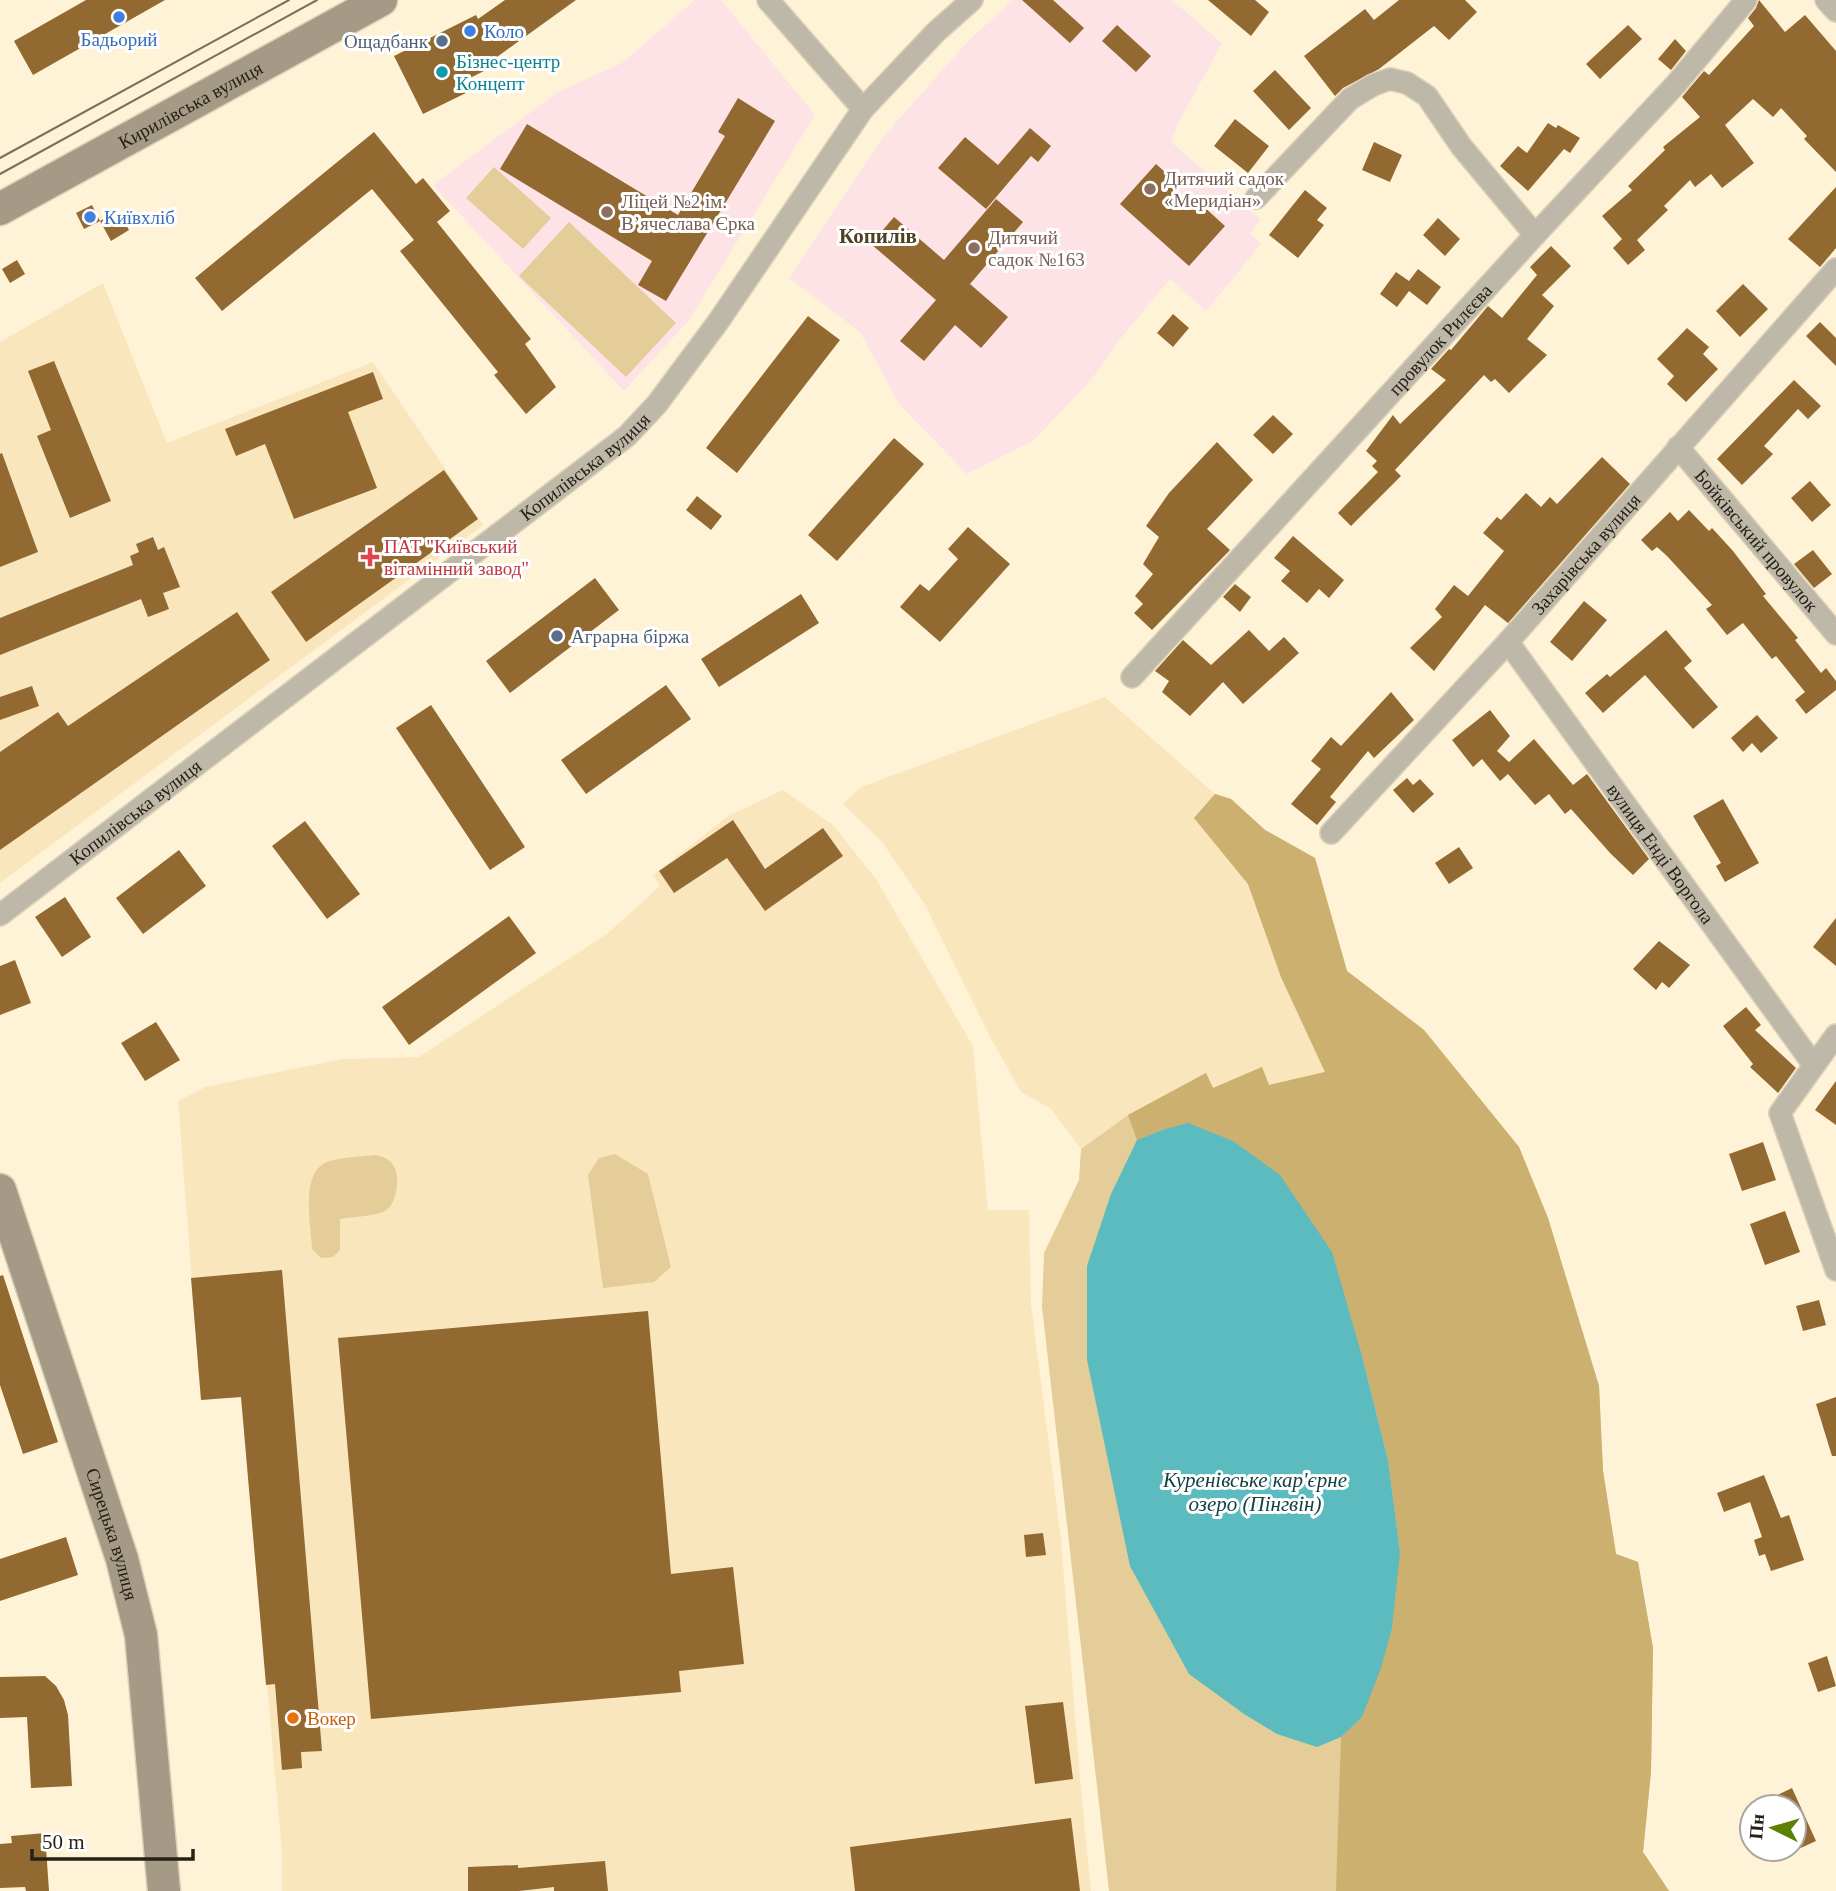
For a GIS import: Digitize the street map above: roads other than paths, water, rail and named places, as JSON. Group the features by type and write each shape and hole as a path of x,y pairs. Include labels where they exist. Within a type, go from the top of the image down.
{"main road":[{"name":"Кирилівська вулиця","path":"0,209 382,0"},
{"name":"Сирецька вулиця","path":"0,1190 122,1559 137,1614 164,1891"}],"street":[{"path":"768,0 863,109"},
{"name":"Копилівська вулиця","path":"0,915 627,436 657,404 718,322 863,109 936,32 972,0"},
{"name":"провулок Рилєєва","path":"1132,677 1677,83 1746,0"},
{"path":"1826,0 1836,11"},
{"path":"1256,198 1350,99 1373,85 1390,79 1407,83 1427,96 1461,146 1535,235"},
{"name":"Захарівська вулиця","path":"1331,833 1508,642 1836,269"},
{"name":"Бойківський провулок","path":"1678,447 1836,635"},
{"name":"вулиця Енді Воргола","path":"1508,642 1813,1064"},
{"path":"1836,1035 1780,1113 1836,1270"}],"water":[{"name":"Куренівське кар'єрне озеро (Пінгвін)","path":"1188,1123 1233,1141 1280,1175 1332,1252 1388,1460 1400,1552 1392,1628 1381,1668 1362,1717 1341,1737 1317,1747 1277,1734 1189,1674 1130,1566 1087,1360 1087,1266 1111,1194 1137,1140"}],"tram line":[{"path":"0,158 289,0"},
{"path":"0,174 317,0"}],"place":[{"name":"Бадьорий","path":"119,17"},
{"name":"Коло","path":"470,31"},
{"name":"Ощадбанк","path":"442,41"},
{"name":"Бізнес-центр Концепт","path":"442,72"},
{"name":"Дитячий садок «Меридіан»","path":"1150,189"},
{"name":"Ліцей №2 ім. В’ячеслава Єрка","path":"607,212"},
{"name":"Київхліб","path":"90,217"},
{"name":"Дитячий садок №163","path":"974,248"},
{"name":"ПАТ \"Київський вітамінний завод\"","path":"370,557"},
{"name":"Аграрна біржа","path":"557,636"},
{"name":"Вокер","path":"293,1718"}],"district":[{"name":"Копилів","path":"878,236"}]}
